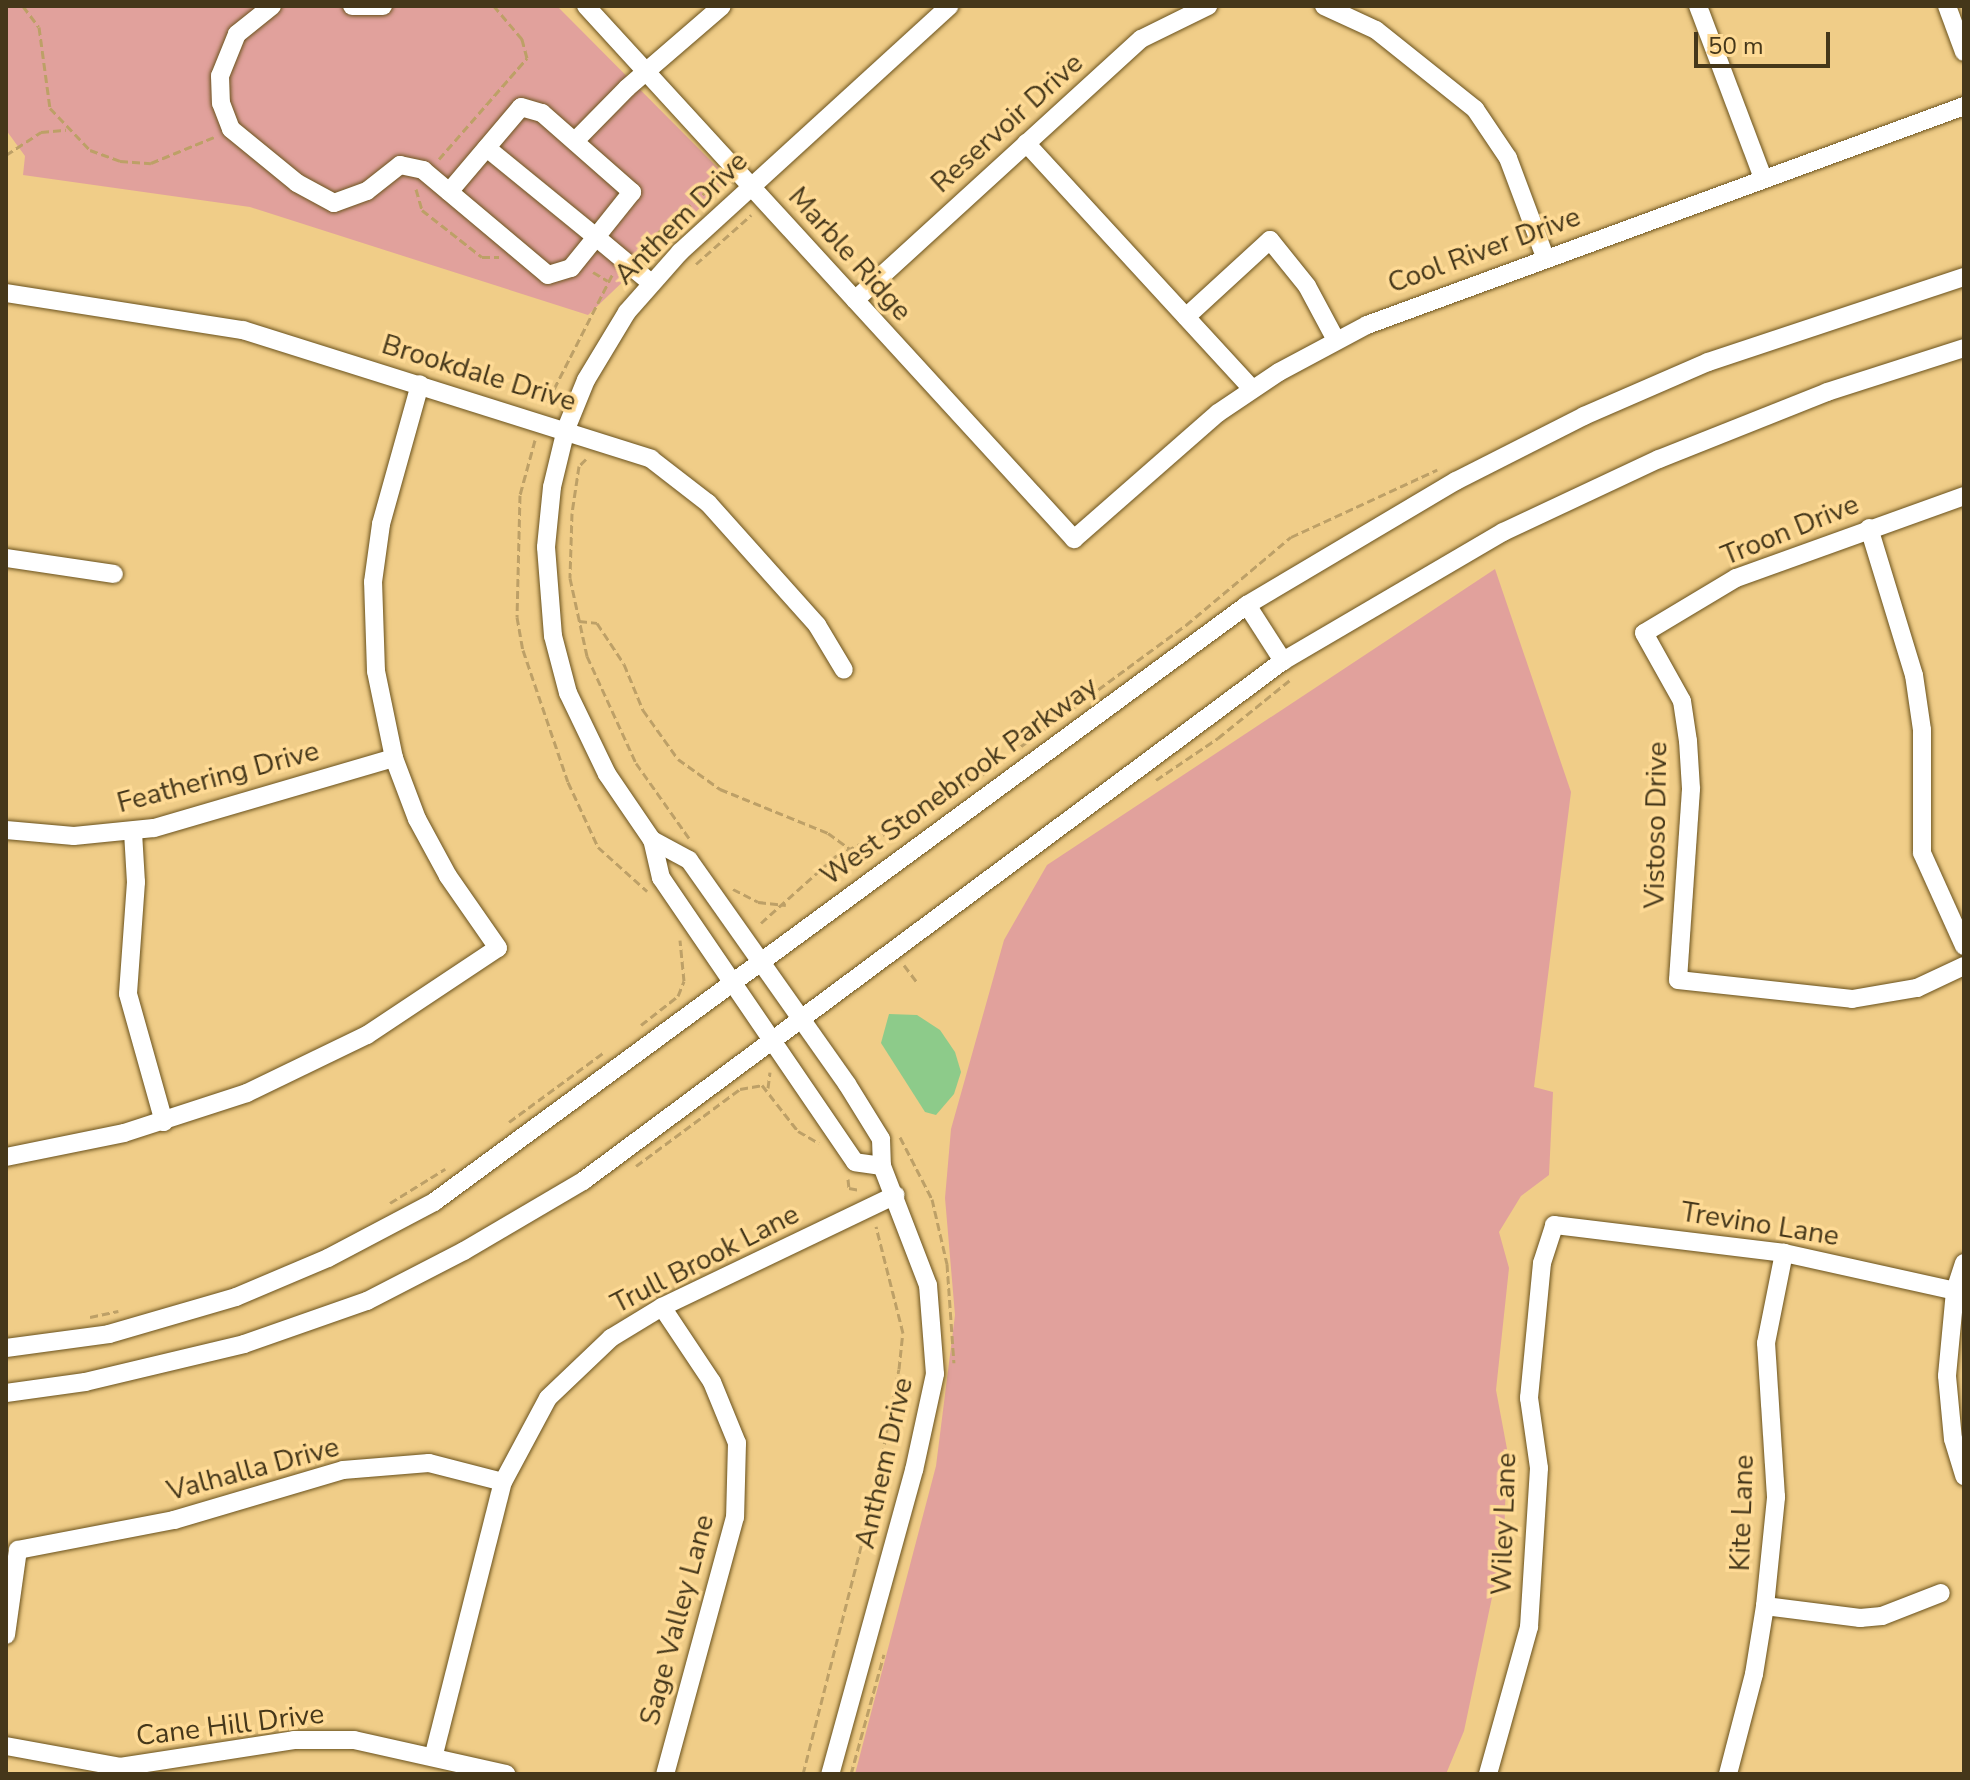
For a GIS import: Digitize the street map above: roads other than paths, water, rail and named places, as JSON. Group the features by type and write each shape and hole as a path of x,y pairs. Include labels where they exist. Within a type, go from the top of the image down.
{"street":[{"path":"272,6 237,34 220,76 221,103 237,134 297,183 334,203 367,191 400,165 423,170 449,192 548,275 571,268 632,192 542,113 521,107 449,192"},
{"path":"352,6 383,6"},
{"name":"Marble Ridge","path":"586,6 1074,539"},
{"path":"575,141 627,88 648,74 722,6"},
{"name":"Anthem Drive","path":"882,1166 855,1162 661,878 652,840 592,748 568,693 553,636 546,547 552,487 566,429 598,356 651,283 949,6"},
{"name":"Reservoir Drive","path":"855,300 1141,39 1208,6"},
{"path":"1324,6 1376,30 1475,109 1508,158 1545,257"},
{"path":"1698,6 1763,178"},
{"path":"1947,6 1964,52"},
{"name":"Cool River Drive","path":"1074,539 1184,439 1252,389 1336,340 1545,257 1964,106"},
{"path":"1026,143 1252,389"},
{"path":"487,148 651,283"},
{"path":"1186,317 1270,240 1307,286 1336,340"},
{"name":"West Stonebrook Parkway","path":"6,1348 109,1334 236,1297 328,1258 434,1202 1247,605 1456,481 1584,416 1708,362 1964,277"},
{"name":"Brookdale Drive","path":"6,293 212,323 566,429 651,459 696,490 817,625 844,670"},
{"path":"6,1393 85,1382 244,1344 367,1301 583,1181 1289,668 1503,532 1659,459 1827,392 1964,348"},
{"path":"6,1157 164,1122 328,1056 405,1013 498,948 431,848 394,758 376,671 373,582 387,495 420,384"},
{"name":"Troon Drive","path":"1644,633 1736,578 1964,496"},
{"path":"1869,528 1914,675 1922,730 1922,853 1964,946"},
{"path":"6,558 114,574"},
{"path":"1247,605 1289,668"},
{"name":"Vistoso Drive","path":"1644,633 1682,701 1688,741 1691,789 1678,980 1792,997 1852,999 1917,988 1964,966"},
{"name":"Feathering Drive","path":"6,830 74,836 133,832 394,758"},
{"path":"133,832 136,882 128,994 164,1122"},
{"name":"Anthem Drive","path":"652,840 689,860 881,1139 882,1166 896,1195 928,1285 935,1374 914,1470 830,1774"},
{"name":"Trull Brook Lane","path":"434,1754 503,1482 548,1398 611,1338 662,1307 896,1195"},
{"name":"Trevino Lane","path":"1554,1225 1784,1253 1955,1291"},
{"name":"Wiley Lane","path":"1488,1774 1529,1627 1539,1468 1529,1398 1542,1263 1554,1225"},
{"name":"Kite Lane","path":"1728,1774 1754,1674 1765,1606 1776,1497 1766,1343 1784,1253"},
{"path":"1964,1263 1955,1291 1947,1376 1953,1439 1964,1476"},
{"name":"Sage Valley Lane","path":"662,1307 712,1382 737,1443 735,1517 665,1774"},
{"name":"Valhalla Drive","path":"6,1635 18,1550 174,1520 343,1470 429,1463 503,1482"},
{"path":"1765,1606 1860,1618 1882,1616 1941,1593"},
{"name":"Cane Hill Drive","path":"6,1746 120,1767 294,1740 354,1740 434,1754 506,1774"}]}
